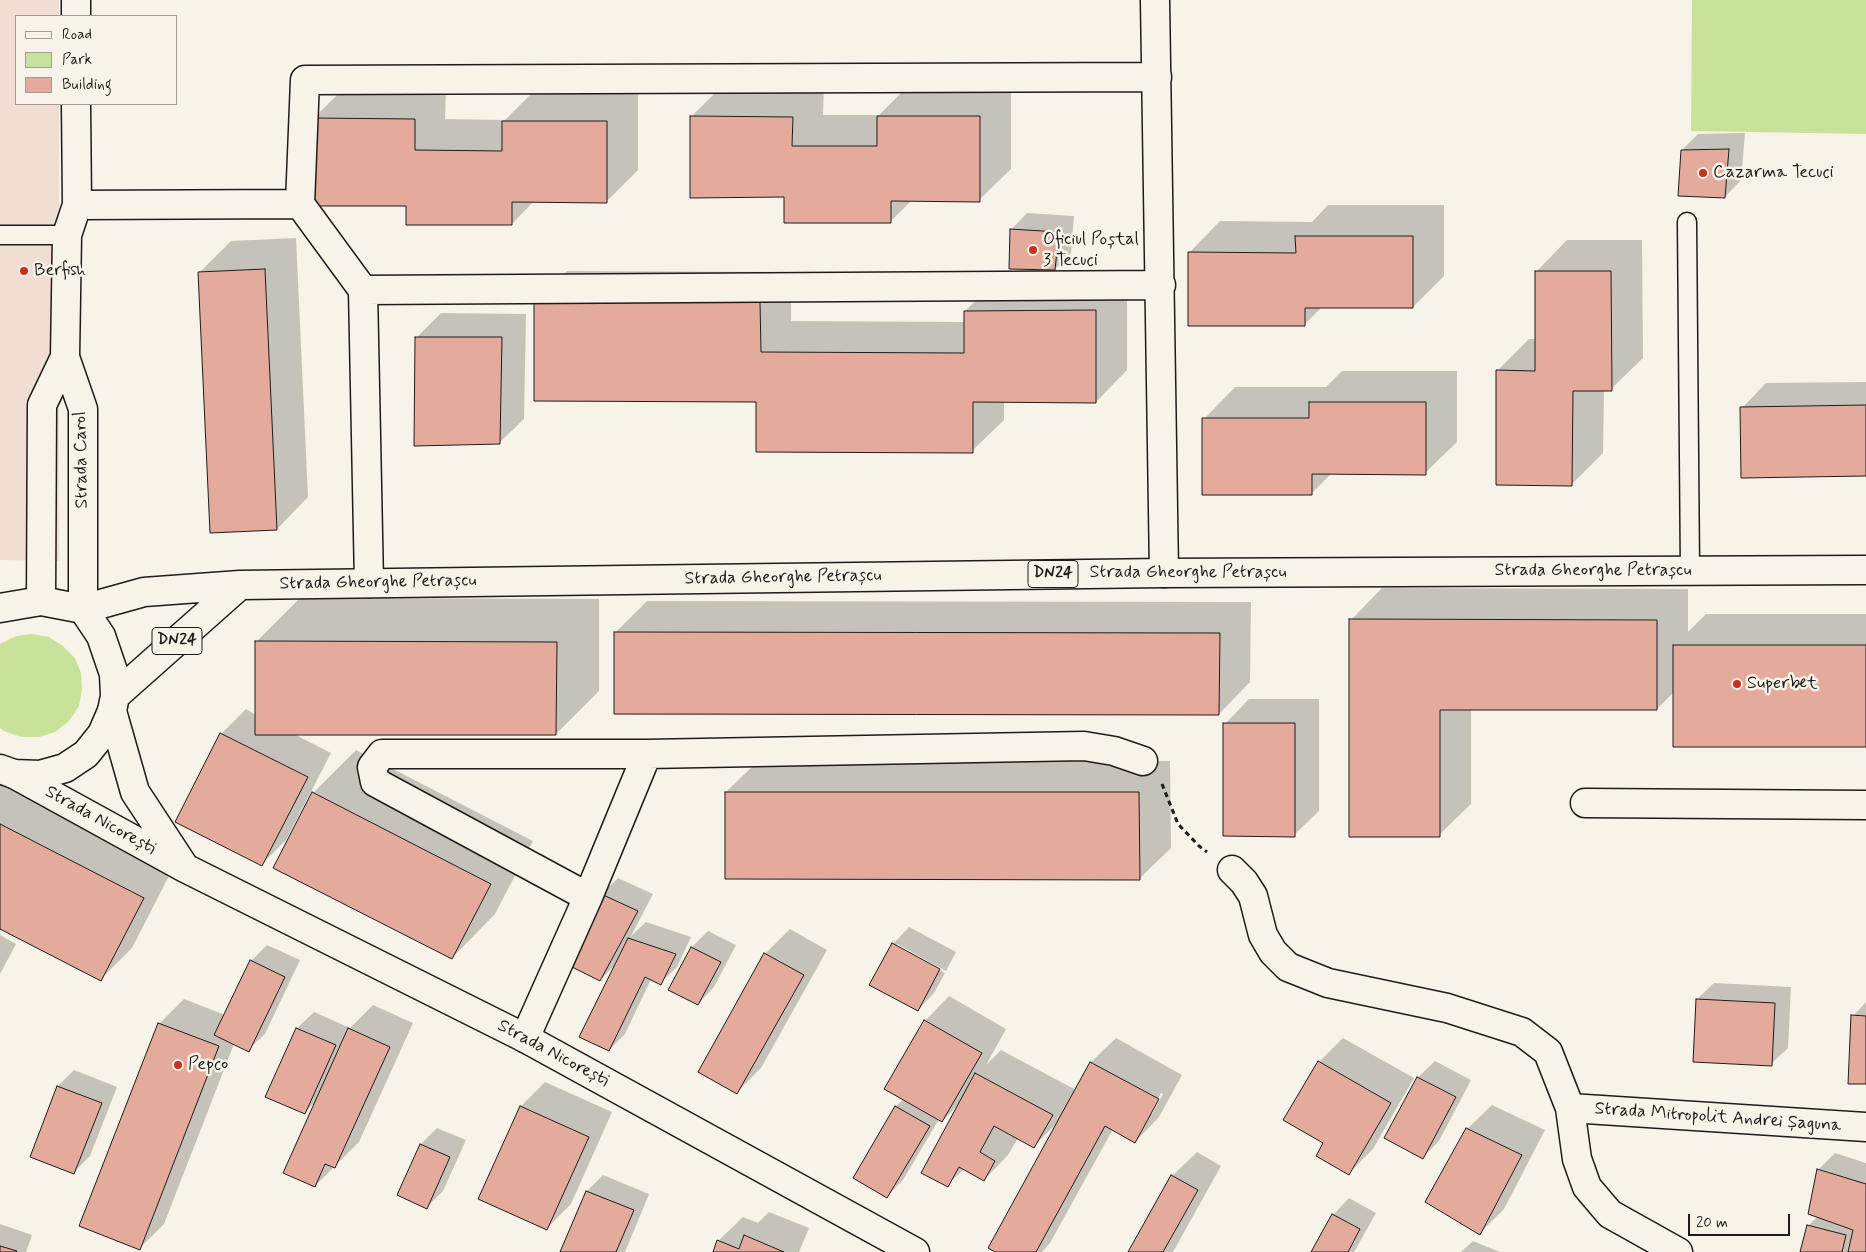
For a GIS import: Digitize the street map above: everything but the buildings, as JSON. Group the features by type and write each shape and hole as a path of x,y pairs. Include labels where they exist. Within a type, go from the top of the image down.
{"street":[{"path":"76,0 76,15"},
{"path":"1155,0 1161,285 1164,573"},
{"path":"369,583 363,290 300,204 304,80 1156,77"},
{"name":"Strada Carol","path":"76,105 77,204 67,235 66,357 83,410 83,609"},
{"path":"77,204 300,204"},
{"path":"363,290 1161,285"},
{"path":"41,601 42,405 66,357"},
{"name":"Strada Gheorghe Petrașcu","path":"83,609 144,592 240,585 1164,573 1866,570"},
{"name":"DN24","path":"114,704 240,585"},
{"path":"1,608 41,601 83,609"},
{"name":"Strada Nicorești","path":"83,609 102,636 114,674 114,704 135,792 185,868"},
{"path":"7,772 40,774 64,768 86,754 102,734 114,704"},
{"path":"588,896 375,782 372,767 382,754 647,754 1084,746 1114,751 1143,761"},
{"path":"525,1038 588,896 647,754"},
{"name":"Strada Nicorești","path":"7,772 185,868 525,1038 915,1252"},
{"path":"1585,803 1866,805"},
{"name":"Strada Mitropolit Andrei Șaguna","path":"1232,870 1244,882 1253,896 1263,935 1273,952 1288,967 1328,983 1447,1008 1522,1032 1548,1052 1570,1108 1577,1159 1587,1187 1610,1214 1678,1252"},
{"name":"Strada Mitropolit Andrei Șaguna","path":"1570,1108 1866,1127"}],"lane":[{"path":"1687,222 1690,570"},
{"path":"0,235 67,235"}],"path":[{"path":"1143,761 1160,780 1178,824 1199,846 1232,870"}],"shaded area":[{"path":"0,0 59,0 59,15 15,15 15,105 59,105 59,561 0,560"}],"green space":[{"path":"1692,0 1866,0 1866,134 1691,131"},
{"path":"32,634 49,637 63,646 75,658 81,673 82,690 79,706 69,721 55,732 39,737 21,737 0,728 0,644 16,636"}],"place":[{"name":"Cazarma Tecuci","path":"1703,173"},
{"name":"Oficiul Poștal 3 Tecuci","path":"1033,250"},
{"name":"Berfish","path":"24,271"},
{"name":"Superbet","path":"1737,684"},
{"name":"Pepco","path":"178,1065"}]}
